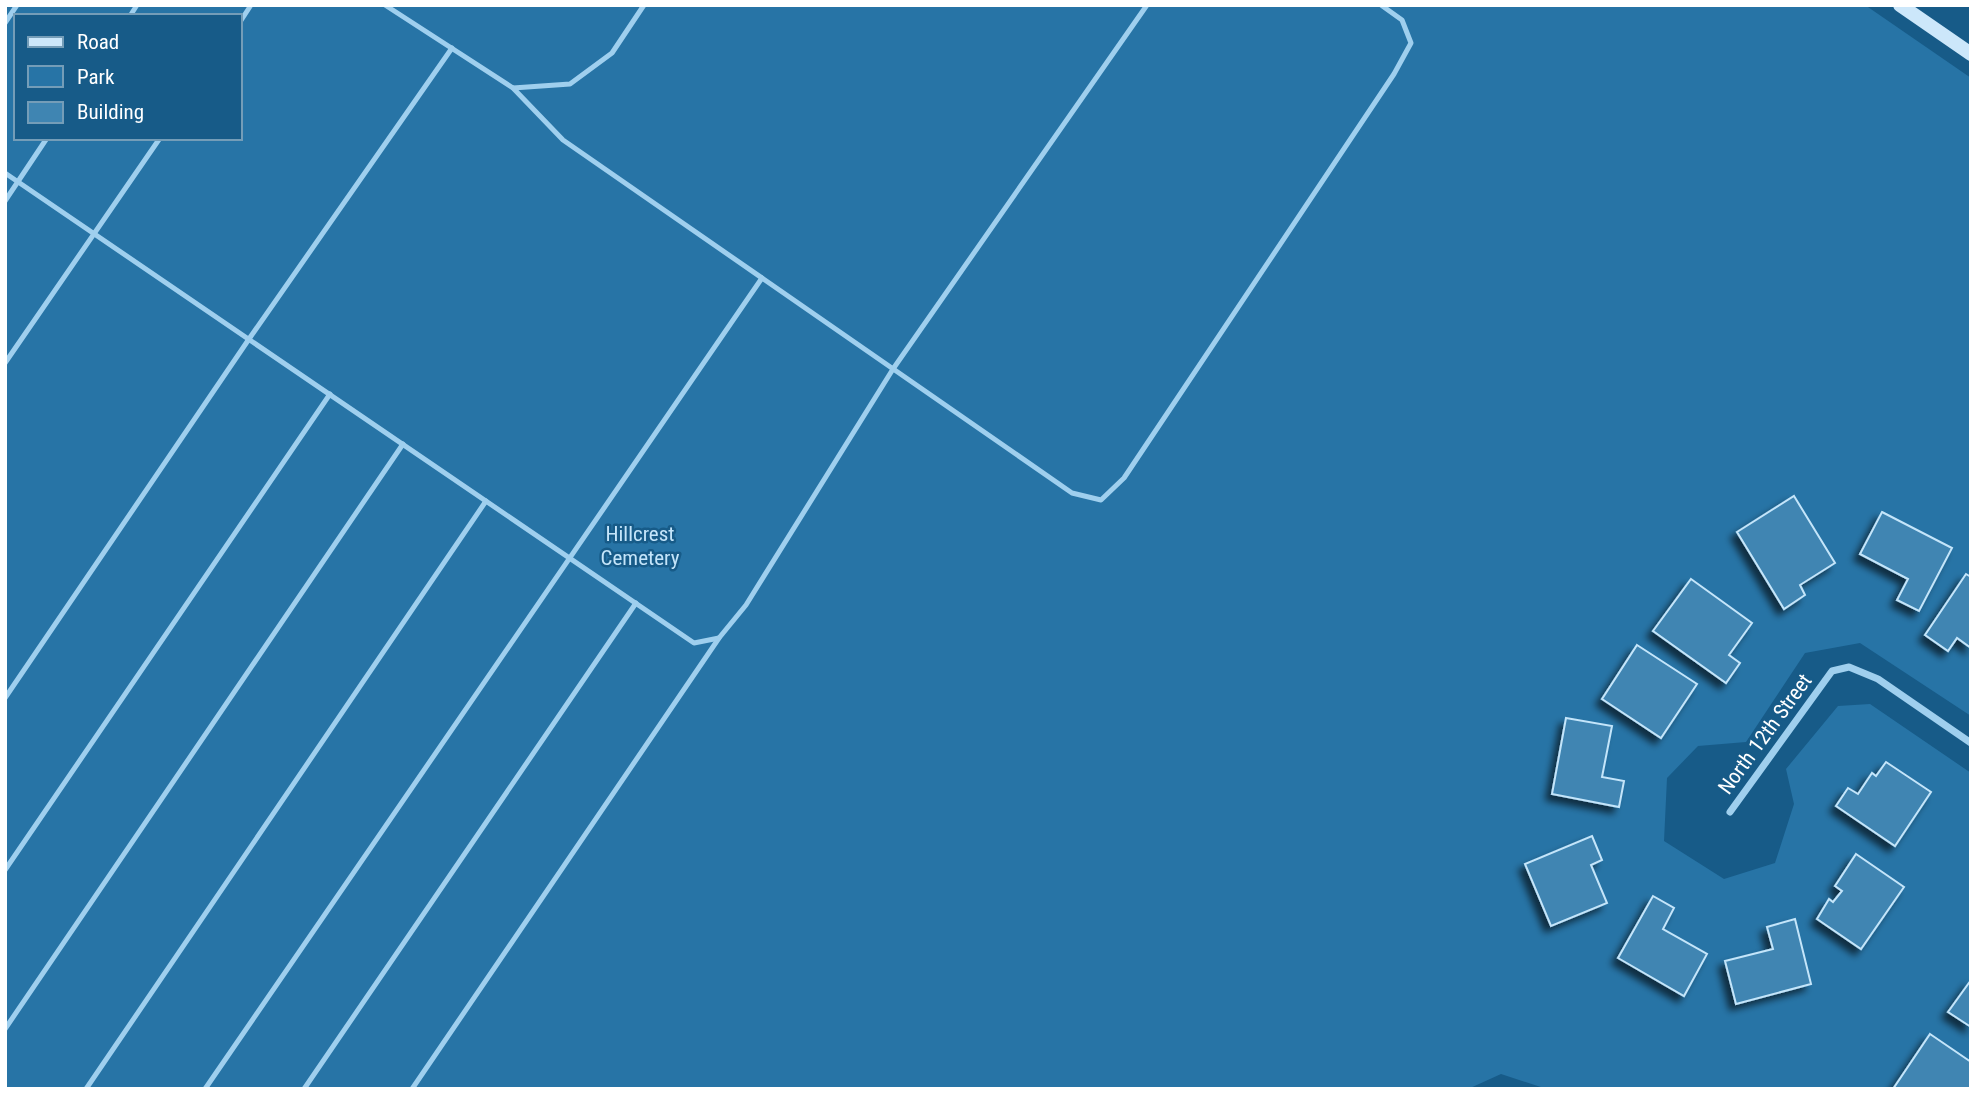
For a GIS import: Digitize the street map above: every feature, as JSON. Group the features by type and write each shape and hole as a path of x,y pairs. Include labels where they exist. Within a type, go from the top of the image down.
{"street":[{"path":"1900,5 1971,54"},
{"name":"North 12th Street","path":"1730,812 1832,671 1849,667 1878,679 1971,743"}],"lane":[{"path":"5,23 17,5"},
{"path":"385,5 513,88 563,140 1072,493 1101,500 1124,478 1394,74 1411,43 1402,20 1381,5"},
{"path":"513,88 570,84 612,53 644,5"},
{"path":"412,1089 719,638 746,605 893,369 1147,5"},
{"path":"5,698 249,339 452,48"},
{"path":"5,201 46,140"},
{"path":"5,363 159,140"},
{"path":"5,173 694,643 719,638"},
{"path":"205,1089 762,278"},
{"path":"5,870 330,394"},
{"path":"5,1029 403,444"},
{"path":"86,1089 486,501"},
{"path":"304,1089 636,603"}],"green space":[{"name":"Hillcrest Cemetery","path":"5,5 1865,5 1971,78 1971,716 1860,643 1805,653 1746,742 1698,746 1667,778 1664,841 1724,879 1775,863 1794,804 1786,769 1838,706 1870,704 1971,773 1971,1089 1547,1089 1501,1074 1468,1089 5,1089"}],"building":[{"path":"1794,496 1835,563 1800,585 1805,595 1784,609 1737,532"},
{"path":"1882,512 1952,548 1919,611 1897,600 1908,579 1860,554"},
{"path":"1966,574 1971,577 1971,648 1957,638 1948,651 1925,635"},
{"path":"1691,579 1752,623 1729,655 1740,663 1726,683 1653,631"},
{"path":"1637,645 1697,684 1661,738 1602,699"},
{"path":"1566,718 1612,726 1602,777 1624,781 1619,807 1552,794"},
{"path":"1886,762 1931,792 1895,846 1836,806 1848,788 1858,794 1872,773 1876,776"},
{"path":"1592,836 1602,860 1591,865 1607,903 1551,926 1525,864"},
{"path":"1856,854 1904,887 1861,949 1817,919 1829,899 1833,902 1842,891 1835,886"},
{"path":"1653,896 1674,908 1663,929 1707,954 1684,996 1618,958"},
{"path":"1795,919 1811,984 1736,1004 1725,961 1773,949 1767,927"},
{"path":"1971,980 1971,1027 1948,1012"},
{"path":"1930,1034 1971,1062 1971,1089 1893,1089"}]}
